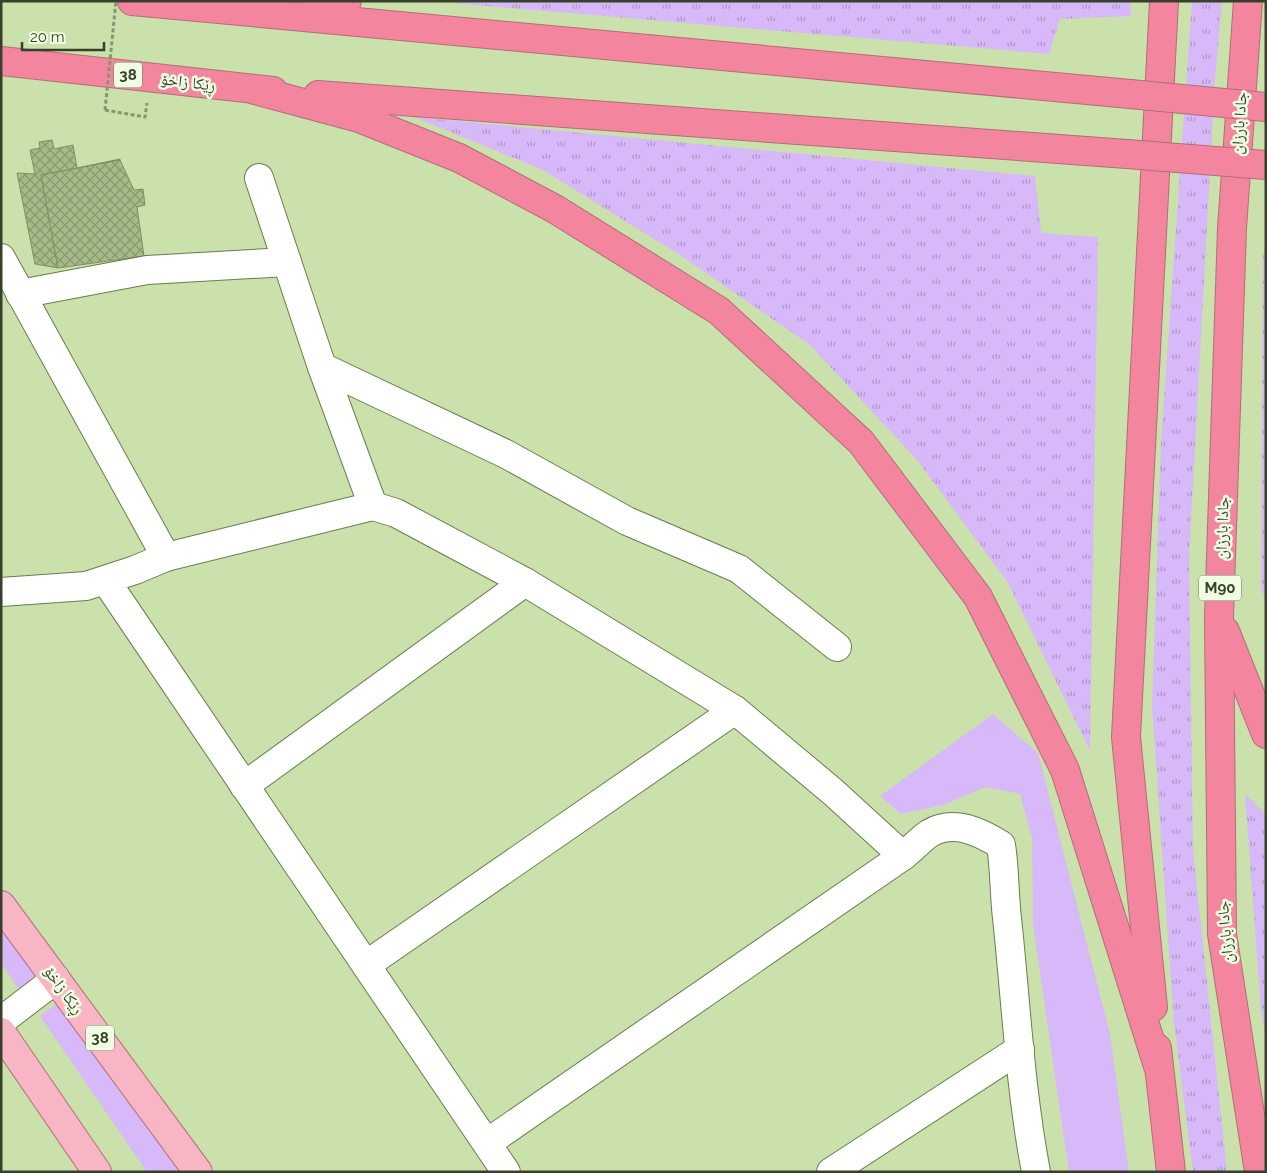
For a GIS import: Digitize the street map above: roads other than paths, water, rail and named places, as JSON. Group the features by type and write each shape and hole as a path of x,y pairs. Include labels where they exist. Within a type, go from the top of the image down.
{"highway":[{"path":"132,1 293,18 1266,107"},
{"path":"293,18 347,1"},
{"path":"1164,1 1126,738 1158,1066 1172,1172"},
{"name":"جادا بارزان","path":"1248,1 1232,228 1219,617 1222,934 1259,1172"},
{"name":"ڕێکا زاخۆ","path":"1,61 255,90"},
{"path":"255,90 359,118 450,154 555,209 719,311 862,442 978,597 1065,770 1158,1066"},
{"path":"255,90 1266,165"},
{"path":"1219,617 1266,734"}],"main road":[{"name":"ڕێکا زاخۆ","path":"1,905 198,1172"},
{"path":"1,1032 97,1172"}],"street":[{"path":"259,178 322,367 373,506"},
{"path":"1,258 166,557"},
{"path":"20,294 147,270 287,262"},
{"path":"322,367 506,454 627,520 740,569 838,647"},
{"path":"1,592 86,586 166,557 373,506 396,513 525,582 735,710 833,792 903,856"},
{"path":"106,580 506,1172"},
{"path":"244,786 525,582"},
{"path":"366,965 735,710"},
{"path":"487,1143 903,856 931,832 950,826 984,834 1000,845 1005,869 1006,912 1028,1133 1036,1172"},
{"path":"1,1021 56,979"},
{"path":"831,1172 1020,1048"}]}
